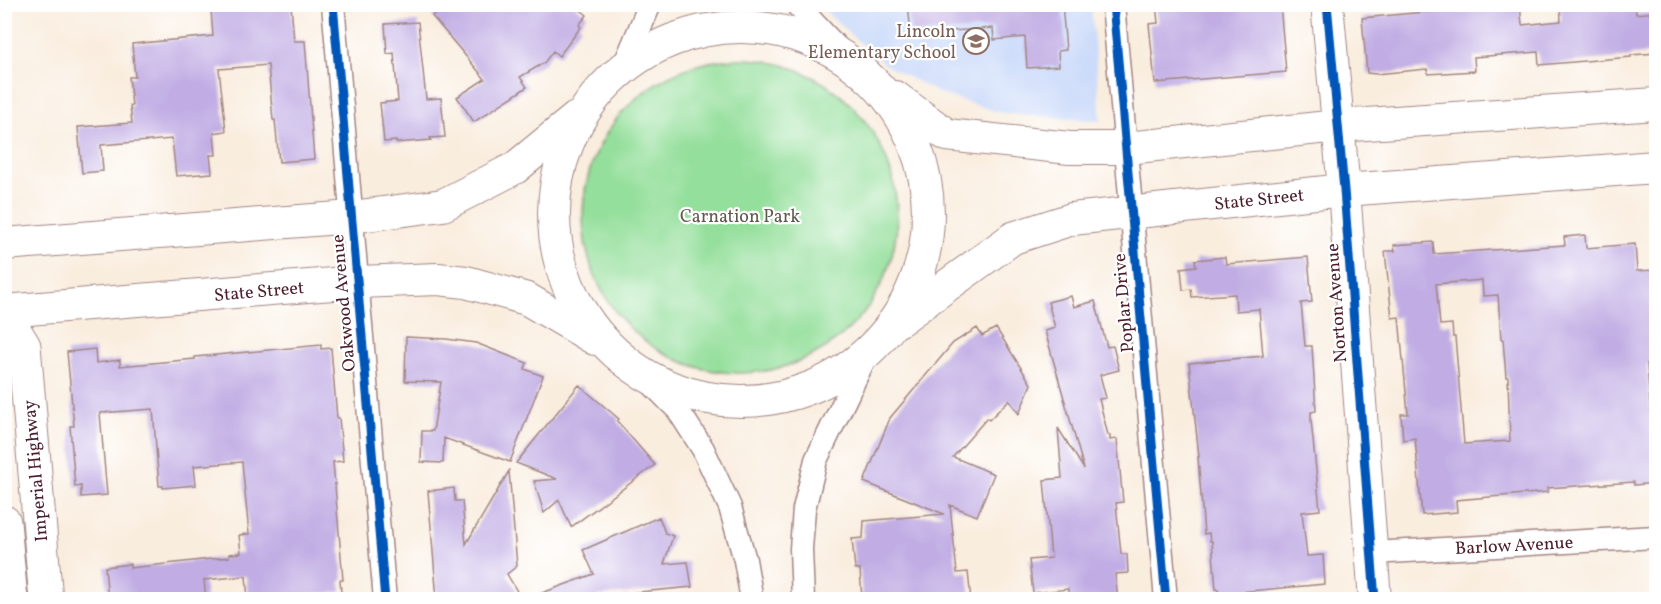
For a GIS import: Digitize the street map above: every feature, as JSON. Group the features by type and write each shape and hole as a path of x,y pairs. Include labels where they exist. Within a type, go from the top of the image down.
{"main road":[{"name":"Norton Avenue","path":"1327,4 1344,190 1375,600"},
{"path":"878,86 908,128 925,177 928,229 917,280 893,325 867,354 816,387 759,402 699,398 643,375 607,346 577,306 558,259 553,209 561,159 582,113 601,88 624,66 675,37 733,25 792,33 846,57 878,86 947,135 1070,148 1126,148 1338,126 1656,104"},
{"path":"4,244 352,217 443,205 515,168 582,113"},
{"name":"State Street","path":"893,325 1014,238 1072,219 1344,190 1656,167"},
{"name":"State Street","path":"4,312 357,282 438,279 466,282 527,299 607,346"},
{"name":"Imperial Highway","path":"4,312 24,346 46,600"},
{"name":"Imperial Highway","path":"4,522 11,600"}],"street":[{"name":"Oakwood Avenue","path":"333,4 385,600"},
{"path":"624,66 650,4"},
{"path":"796,4 846,57"},
{"name":"Poplar Drive","path":"1113,4 1166,600"},
{"path":"803,600 801,549 804,509 816,460 867,354"},
{"path":"643,375 678,410 703,449 730,507 745,560 752,600"},
{"name":"Barlow Avenue","path":"1371,553 1656,537"}],"shaded area":[{"name":"Lincoln Elementary School","path":"820,5 1091,5 1101,121 1001,113 938,93 884,64"}],"green space":[{"name":"Carnation Park","path":"740,59 771,62 800,71 827,86 851,105 870,129 885,156 894,185 897,216 894,247 885,276 870,303 851,327 827,346 800,361 771,370 740,373 709,370 680,361 653,346 629,327 610,303 595,276 586,247 583,216 586,185 595,156 610,129 629,105 653,86 680,71 709,62"}],"building":[{"path":"261,4 291,4 294,41 305,41 314,159 279,162 268,65 219,69 226,131 214,133 216,155 210,155 212,173 176,176 172,139 101,145 103,171 82,173 78,127 132,123 129,77 135,77 132,44 213,36 211,10 261,6"},
{"path":"447,4 573,4 587,15 579,25 581,27 559,56 553,51 544,63 520,77 527,87 474,122 457,97 485,79 432,16"},
{"path":"908,4 1062,4 1066,50 1058,51 1059,66 1027,68 1025,37 994,40 993,28 911,34"},
{"path":"1156,4 1280,4 1286,72 1155,83 1149,24 1158,23"},
{"path":"1444,4 1520,4 1522,25 1561,21 1560,4 1635,4 1636,14 1656,12 1656,53 1539,65 1538,52 1474,57 1475,71 1428,74 1427,69 1367,73 1362,18 1445,10"},
{"path":"418,22 426,99 441,98 445,137 396,143 396,141 384,142 380,103 398,101 394,53 387,54 385,24"},
{"path":"1585,235 1586,248 1635,244 1637,271 1656,270 1656,363 1647,364 1651,417 1656,417 1656,483 1634,485 1634,482 1547,488 1548,492 1456,500 1457,512 1422,515 1415,438 1403,440 1401,414 1408,414 1399,317 1392,318 1385,251 1395,251 1394,245 1433,242 1434,254 1565,245 1564,237","holes":["1482,280 1483,296 1498,295 1501,339 1503,339 1506,377 1508,377 1510,441 1464,444 1455,337 1453,337 1452,324 1440,325 1436,284"]},
{"path":"1225,257 1226,264 1308,257 1312,302 1301,303 1305,346 1312,346 1316,411 1311,412 1311,420 1320,510 1302,512 1307,556 1323,555 1325,584 1218,594 1218,589 1216,589 1212,541 1210,541 1209,533 1204,534 1189,363 1263,356 1259,309 1236,311 1235,294 1192,297 1191,289 1183,290 1181,268 1196,266 1195,260"},
{"path":"1071,296 1074,307 1095,301 1107,347 1113,346 1119,370 1100,375 1106,398 1099,399 1110,440 1117,439 1123,502 1116,503 1121,554 1127,554 1128,573 1115,574 1118,600 1069,600 1068,589 1033,593 1029,560 1051,558 1044,480 1062,478 1058,428 1084,469 1045,331 1055,328 1048,302"},
{"path":"977,328 982,336 996,328 1031,384 1019,414 1009,400 989,420 987,418 953,457 994,474 977,516 950,505 957,573 968,572 971,600 862,600 860,569 855,569 852,539 863,538 864,521 944,514 864,482 890,418 953,343"},
{"path":"406,337 476,343 527,363 525,369 543,376 510,462 444,438 443,463 421,462 422,431 433,431 441,382 405,381"},
{"path":"321,345 321,349 331,348 343,461 333,462 343,580 340,580 341,592 282,596 283,600 248,600 246,576 204,580 206,600 108,600 105,567 130,564 130,568 229,557 229,554 241,553 239,535 249,534 242,462 194,466 196,485 163,488 159,486 153,409 100,413 107,495 81,497 81,486 75,487 70,426 74,426 67,352 95,349 96,363 120,360 120,366"},
{"path":"579,385 619,419 617,421 655,465 571,527 559,500 544,513 534,481 557,479 516,463"},
{"path":"509,471 517,566 507,574 522,600 437,600 428,491 454,488 455,501 462,501 466,544"},
{"path":"659,517 665,533 673,536 664,564 688,562 692,587 598,596 599,600 532,600 531,597 594,574 583,550"}],"cycle path":[{"path":"333,4 385,600"},
{"path":"1113,4 1166,600"},
{"path":"1327,4 1344,190 1375,600"}],"place":[{"name":"Lincoln Elementary School","path":"976,41"}]}
